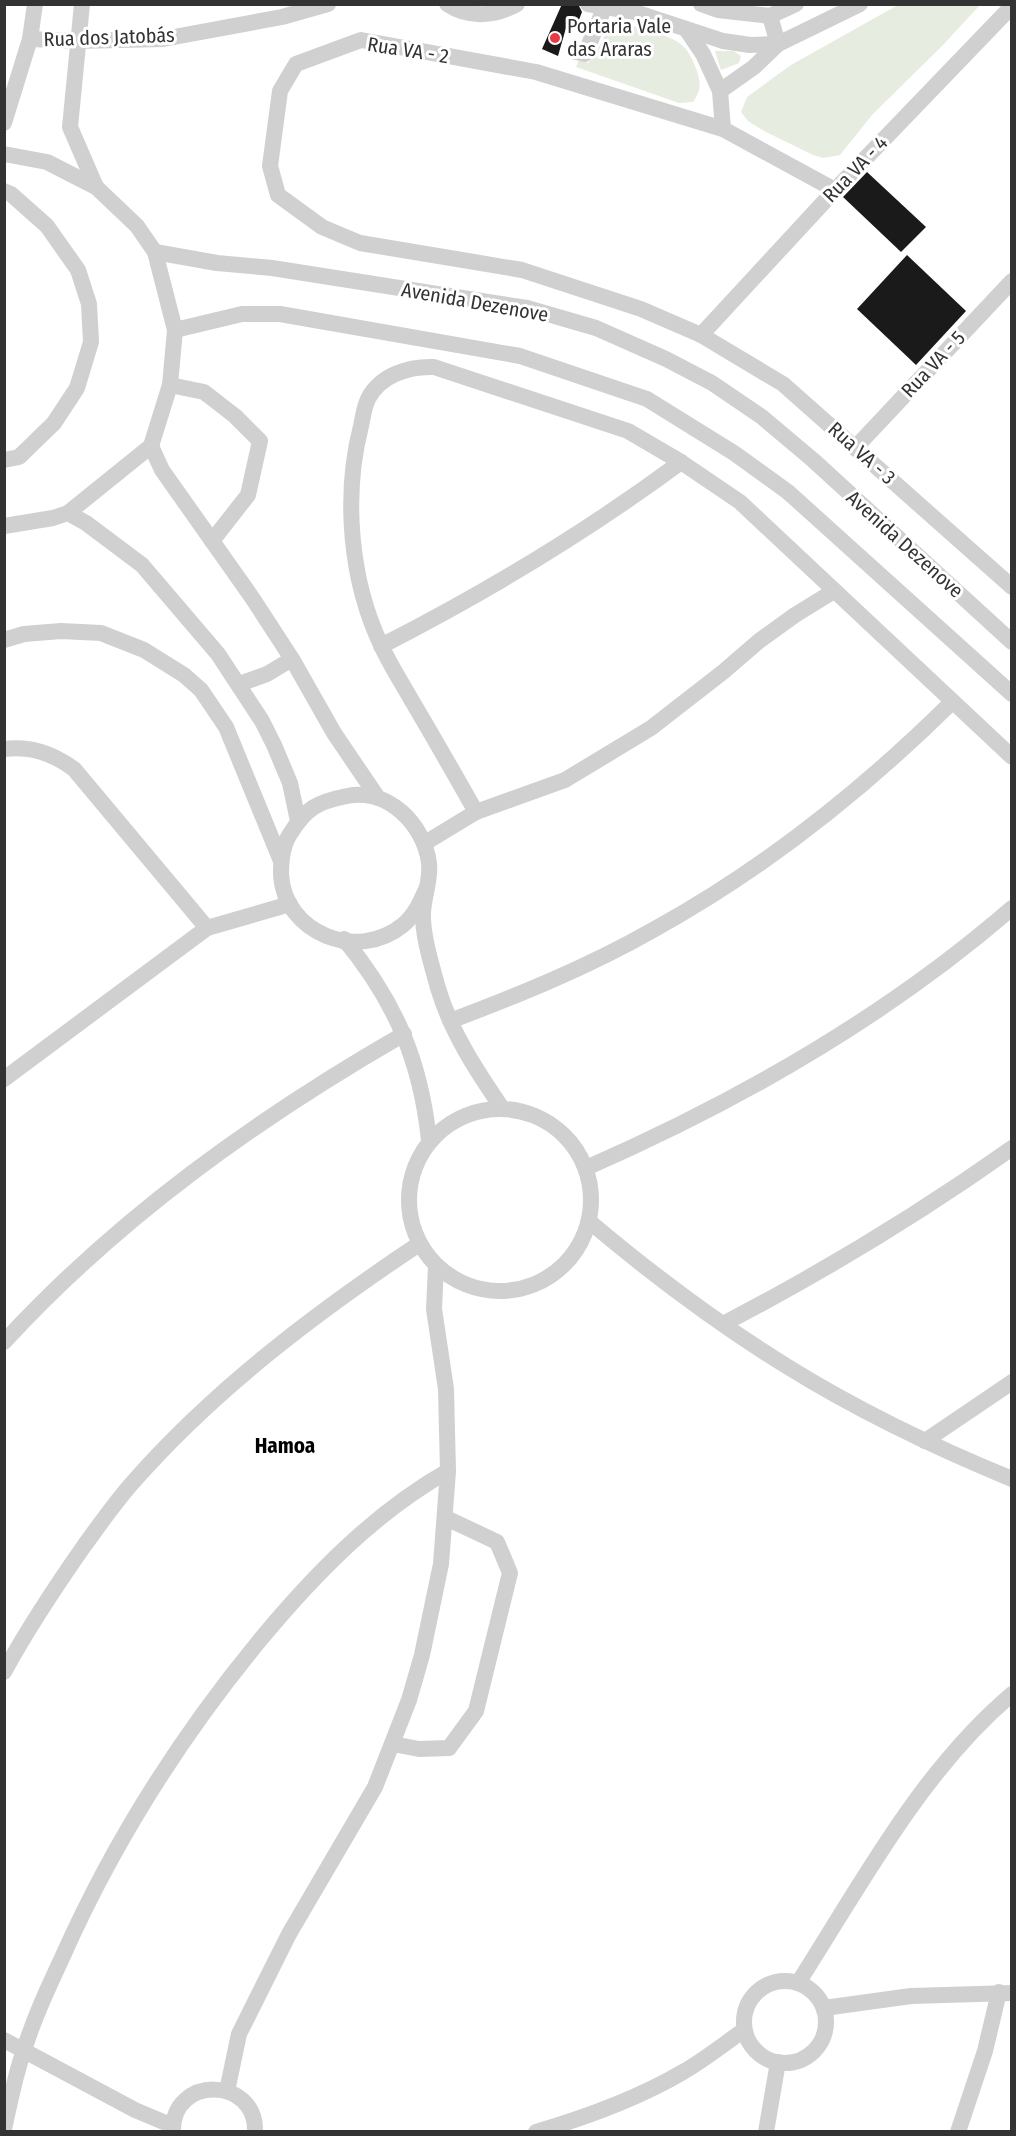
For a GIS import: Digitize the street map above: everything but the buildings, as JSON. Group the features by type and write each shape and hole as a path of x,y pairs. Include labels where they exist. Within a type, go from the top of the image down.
{"street":[{"path":"4,123 30,39 35,4"},
{"path":"82,4 70,126 96,187"},
{"name":"Rua dos Jatobás","path":"30,39 78,41 163,39 282,18 328,4"},
{"path":"447,4 478,15 504,12 517,4"},
{"path":"701,4 718,10 770,16 796,4"},
{"path":"720,91 754,67 778,44 860,4"},
{"path":"576,52 585,54 599,6 635,12 723,41 750,45 778,44"},
{"name":"Rua VA - 4","path":"701,335 835,190 1011,6"},
{"path":"770,16 778,44"},
{"path":"686,29 703,54 720,91 723,129"},
{"name":"Rua VA - 2","path":"701,335 641,309 522,270 360,243 322,227 278,195 270,166 280,91 296,64 361,40 536,72 723,129 835,190"},
{"path":"4,154 47,162 96,187 137,226 154,252 175,330 170,385 152,446 68,513 53,518 4,526"},
{"path":"4,191 11,194 47,226 78,270 89,304 91,342 77,388 54,423 19,457 4,460"},
{"name":"Avenida Dezenove","path":"154,252 527,308 596,328 666,358 712,383 762,417 813,460 1011,642"},
{"name":"Rua VA - 5","path":"855,448 1011,281"},
{"name":"Avenida Dezenove","path":"175,330 242,314 280,314 520,356 647,399 734,453 788,492 1011,694"},
{"name":"Rua VA - 3","path":"701,335 783,384 1009,579"},
{"path":"476,812 381,646 371,621 358,570 352,518 352,488 360,429 368,400 373,392 389,377 411,368 434,367 628,432 681,462 740,502 1011,757"},
{"path":"170,385 204,392 235,416 260,441 248,495 212,541"},
{"path":"152,446 162,470 292,658 334,733 378,798"},
{"path":"381,646 448,612 551,552 681,462"},
{"path":"68,513 86,523 142,565 205,639 239,684 274,745 290,783 298,821"},
{"path":"424,843 476,812 565,780 651,728 759,641 834,591"},
{"path":"4,640 24,634 61,631 101,633 144,650 183,675 201,690 226,727 281,861"},
{"path":"239,684 267,674 292,658"},
{"path":"450,1021 512,997 593,961 653,931 700,903 747,873 834,810 907,747 952,702"},
{"path":"4,749 35,749 62,760 74,769 207,928"},
{"path":"427,887 418,907 404,924 386,936 365,942 342,942 321,935 303,922 290,904 282,884 281,861 286,840 307,810 324,801 356,795 378,798 398,808 414,824 424,843 429,865 427,887 423,914 431,963 450,1021 465,1051 502,1108"},
{"path":"4,1078 207,928 290,904"},
{"path":"586,1168 684,1124 800,1061 896,998 1011,908"},
{"path":"342,942 344,939 378,984 404,1034 421,1086 429,1141"},
{"path":"4,1342 103,1246 198,1168 298,1097 404,1034"},
{"path":"502,1108 529,1113 553,1125 573,1144 586,1168 592,1195 590,1222 579,1248 561,1269 538,1284 512,1291 484,1290 458,1282 436,1266 419,1244 410,1218 408,1191 415,1164 429,1141 449,1123 474,1111 502,1108"},
{"path":"723,1324 850,1255 912,1216 1011,1148"},
{"path":"590,1222 637,1262 787,1367 841,1398 925,1441 1011,1479"},
{"path":"4,1672 66,1572 98,1526 140,1474 183,1431 266,1356 367,1279 419,1244"},
{"path":"227,2091 239,2034 263,1984 315,1888 375,1787 410,1700 428,1633 441,1564 448,1471 446,1389 435,1309 436,1266"},
{"path":"925,1441 1011,1382"},
{"path":"4,2129 24,2050 73,1932 101,1878 164,1770 200,1718 265,1634 321,1571 387,1511 448,1471"},
{"path":"393,1744 419,1749 449,1748 476,1711 510,1573 497,1542 446,1518"},
{"path":"798,1983 905,1815 927,1785 976,1727 1011,1694"},
{"path":"774,1982 798,1983 813,1992 824,2008 825,2032 820,2043 812,2053 790,2063 766,2059 749,2042 744,2030 747,2006 758,1991 774,1982"},
{"path":"824,2008 911,1996 1005,1993 958,2132"},
{"path":"536,2132 591,2114 648,2091 685,2072 744,2030"},
{"path":"4,2040 173,2128 176,2114 182,2103 191,2095 203,2090 227,2091 238,2096 247,2105 253,2116 255,2132"},
{"path":"766,2132 778,2062"},
{"path":"591,2114 591,2132"}],"shaded area":[{"path":"898,5 980,5 872,115 840,155 823,158 813,155 764,131 748,121 741,112 747,97 791,65"},
{"path":"612,22 639,27 669,37 683,46 693,61 699,80 699,91 693,102 679,103 576,67 579,59 588,63 594,56"},
{"path":"715,51 734,51 741,56 739,63 721,70"}],"place":[{"name":"Portaria Vale das Araras","path":"555,38"}],"district":[{"name":"Hamoa","path":"285,1446"}]}
